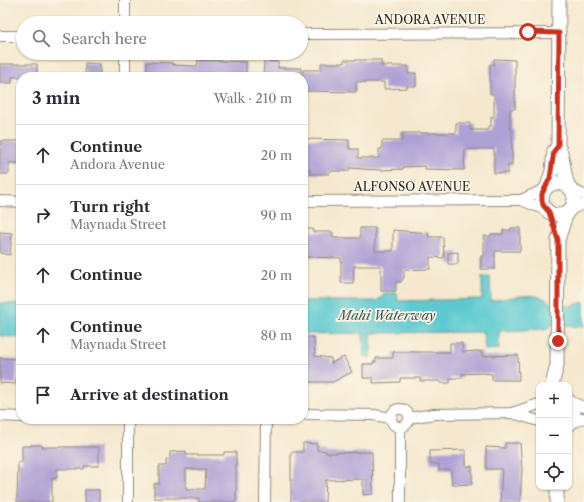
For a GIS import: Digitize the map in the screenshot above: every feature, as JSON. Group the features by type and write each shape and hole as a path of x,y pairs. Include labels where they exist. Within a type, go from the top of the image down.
{"street":[{"path":"125,0 125,16"},
{"path":"558,240 569,210 574,201 564,173 562,152 558,146 559,0"},
{"name":"ANDORA AVENUE","path":"308,34 559,33"},
{"path":"0,36 16,36"},
{"path":"125,60 125,72"},
{"path":"553,382 557,365 558,341 558,240 548,211 542,200 552,171 554,151 558,146"},
{"path":"546,188 559,183 584,196"},
{"name":"ALFONSO AVENUE","path":"521,200 546,188"},
{"path":"0,200 16,202"},
{"name":"ALFONSO AVENUE","path":"308,201 521,200 548,211"},
{"path":"548,211 561,215 584,204"},
{"path":"557,365 562,382"},
{"path":"572,402 584,407"},
{"path":"512,413 536,405"},
{"path":"572,407 574,413 572,418"},
{"path":"391,418 395,411 400,409 406,411 410,418"},
{"path":"410,418 434,414 512,413 536,420"},
{"path":"308,414 374,415 391,418"},
{"path":"0,416 16,417"},
{"path":"391,418 395,426 400,428 407,425 410,418"},
{"path":"572,423 584,418"},
{"path":"128,424 128,502"},
{"path":"265,502 266,424"},
{"path":"400,428 400,502"},
{"path":"557,490 557,502"}],"water":[{"name":"Mahi Waterway","path":"482,277 490,277 491,301 532,296 546,299 552,304 570,306 584,302 584,327 553,324 547,329 499,331 499,349 485,350 483,332 371,333 371,357 364,357 363,333 308,334 308,301 376,301 385,293 397,293 398,301 482,299"},
{"path":"0,303 16,304 16,338 0,336"}],"building":[{"path":"494,59 515,60 515,109 510,109 510,129 512,129 512,165 508,165 508,173 494,173 494,149 465,149 464,170 425,169 425,166 379,170 349,168 349,171 329,171 329,174 310,174 310,169 308,169 308,139 349,140 349,149 358,149 358,158 379,158 379,149 382,149 382,141 402,141 402,133 456,133 456,123 470,123 470,130 488,130 488,126 491,126 491,117 494,117 494,94 490,94 490,64 494,65"},
{"path":"198,60 246,62 246,72 147,72 147,62 197,66"},
{"path":"344,60 381,60 381,66 408,66 408,74 416,73 416,86 384,89 384,82 356,82 356,92 308,91 308,72 303,72 303,70 321,70 321,63 344,63"},
{"path":"264,61 278,62 278,68 301,68 301,72 263,72"},
{"path":"85,63 100,64 100,72 85,72"},
{"path":"0,64 37,64 37,72 16,72 16,77 12,77 12,83 0,83"},
{"path":"0,141 16,141 16,163 9,163 9,174 0,174"},
{"path":"360,228 375,228 375,251 393,251 393,230 429,233 428,236 431,237 443,237 444,258 430,257 430,269 404,270 404,277 401,282 396,282 396,291 381,291 381,266 354,266 353,283 341,283 341,258 308,257 308,229 313,229 313,232 333,232 333,238 360,238"},
{"path":"511,228 520,228 520,251 495,251 495,269 481,269 481,256 484,256 484,236 491,236 491,234 503,234 503,230 511,230"},
{"path":"0,232 12,233 10,255 0,253"},
{"path":"458,252 458,264 448,264 448,253"},
{"path":"308,337 314,337 315,356 331,358 331,363 344,357 352,372 333,382 308,382"},
{"path":"450,343 462,343 463,352 482,352 482,356 518,355 519,380 492,380 492,374 482,373 462,374 462,378 450,378 450,383 440,383 440,381 420,381 420,378 400,378 400,382 373,383 373,378 363,378 363,364 373,364 373,362 376,362 376,358 393,358 393,352 450,352"},
{"path":"0,358 16,359 16,384 0,383"},
{"path":"303,443 317,444 317,450 326,451 326,453 372,452 373,494 363,495 363,479 326,480 325,502 291,502 291,452 303,452"},
{"path":"505,443 520,443 522,469 520,502 500,502 502,469 486,469 486,447 505,448"},
{"path":"42,445 42,447 99,447 99,466 84,466 84,469 57,469 57,478 52,478 52,502 17,502 18,462 22,462 22,446"},
{"path":"466,450 466,467 472,466 472,484 452,485 451,470 439,470 439,464 430,464 430,451"},
{"path":"186,451 186,455 224,455 224,452 236,452 236,502 199,502 199,498 154,498 154,484 159,484 159,466 166,466 166,460 170,460 170,452","holes":["186,469 206,469 205,489 186,489"]},
{"path":"85,490 99,490 99,502 85,502"}],"route":[{"path":"528,32 559,33 558,146 554,151 554,163 550,178 547,187 542,194 543,205 549,212 558,240 558,341"}]}
